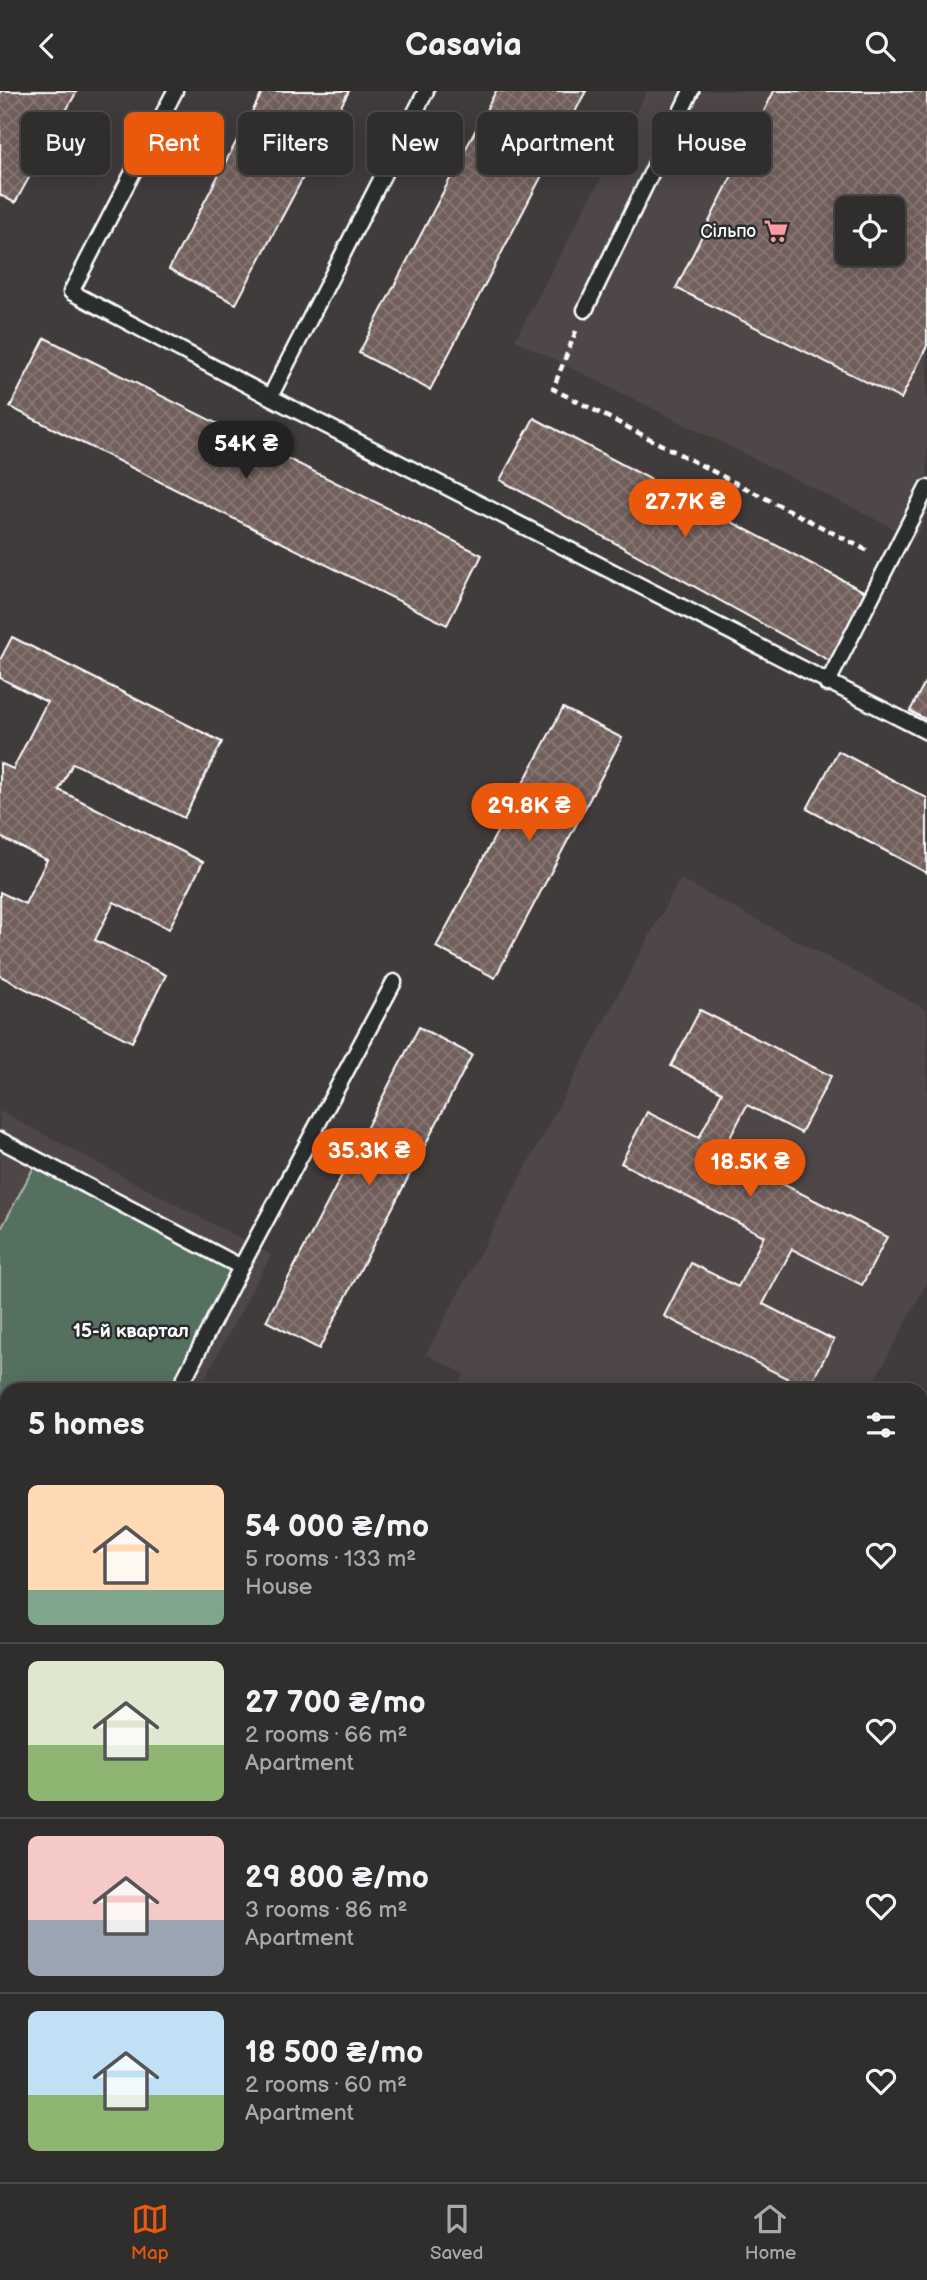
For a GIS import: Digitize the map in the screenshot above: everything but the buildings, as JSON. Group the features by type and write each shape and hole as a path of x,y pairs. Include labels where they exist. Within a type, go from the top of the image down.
{"lane":[{"path":"176,91 71,292 827,684 927,732"},
{"path":"270,397 426,91"},
{"path":"584,310 691,91"},
{"path":"827,684 927,488"},
{"path":"182,1383 394,982"},
{"path":"0,1140 241,1267"}],"path":[{"path":"584,310 553,389 890,562"}],"shaded area":[{"path":"647,91 927,91 927,515 915,539 515,340 602,175 638,175 638,112 636,112"},
{"path":"680,879 927,1010 927,1283 873,1383 459,1383 464,1374 426,1354"},
{"path":"0,1111 271,1255 202,1383 0,1383"}],"green space":[{"path":"37,1161 246,1270 186,1383 0,1383 0,1231"}],"place":[{"name":"Сільпо","path":"776,231"}],"district":[{"name":"15-й квартал","path":"131,1331"}]}
